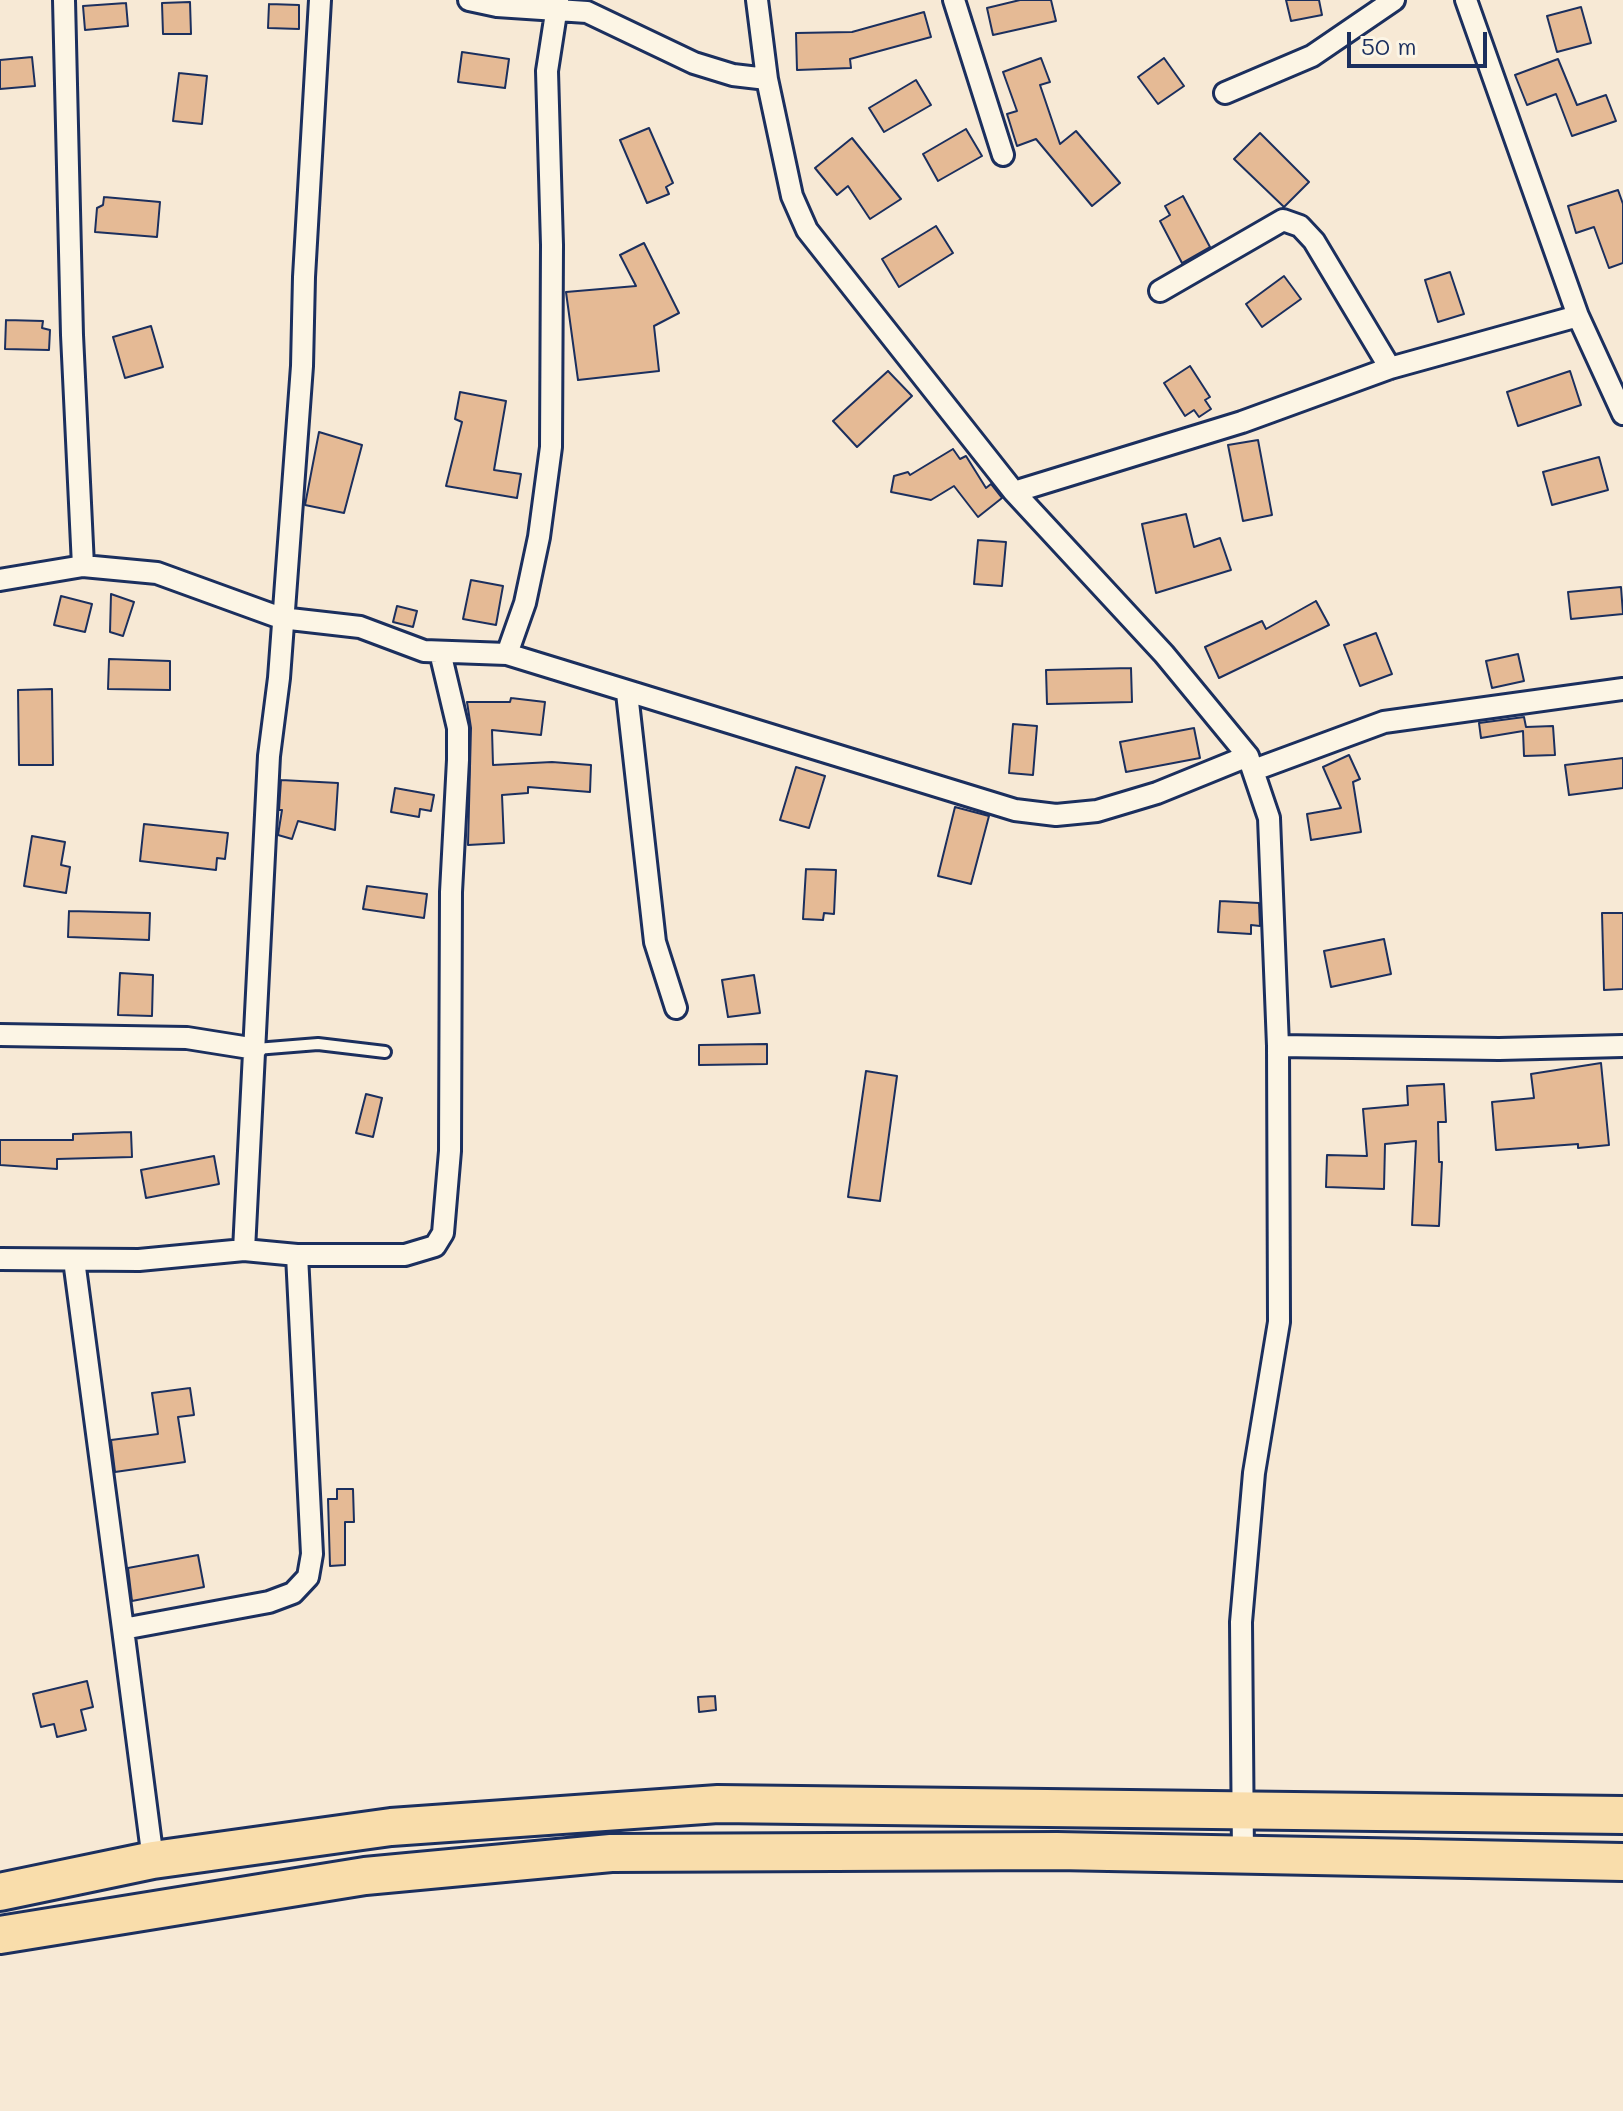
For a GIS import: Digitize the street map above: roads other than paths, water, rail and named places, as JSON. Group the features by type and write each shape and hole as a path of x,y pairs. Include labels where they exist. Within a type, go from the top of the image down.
{"highway":[{"path":"0,1892 153,1860 391,1827 718,1804 1623,1815"},
{"path":"0,1935 365,1876 611,1853 1057,1851 1623,1862"}],"street":[{"path":"64,0 72,335 83,566"},
{"path":"244,1250 269,756 279,678 281,618 302,366 320,0"},
{"path":"469,0 497,6 558,5 587,12 694,63 733,75 767,79"},
{"path":"757,0 767,79 792,196 807,230 1014,492 1164,654 1251,763 1269,818 1278,1046 1279,1322 1254,1473 1241,1622 1240,1808 1243,1856"},
{"path":"954,0 1003,155"},
{"path":"1225,93 1312,56 1394,0"},
{"path":"1466,0 1578,316 1623,414"},
{"path":"507,654 525,603 534,564 551,447 552,245 547,71 558,5"},
{"path":"1160,291 1283,220 1300,226 1314,241 1390,368"},
{"path":"1014,492 1242,422 1390,368 1578,316"},
{"path":"0,580 83,566 157,573 281,618 360,627 406,645 440,652 507,654 1015,810 1056,815 1112,807 1384,722 1623,689"},
{"path":"0,1259 154,1260 244,1250 297,1255 405,1255 435,1246 443,1233 450,1151 451,892 458,760 458,728 440,652"},
{"path":"627,693 655,942 676,1008"},
{"path":"0,1035 187,1038 256,1049"},
{"path":"1278,1046 1499,1049 1623,1046"},
{"path":"123,1629 269,1602 293,1593 308,1577 312,1554 297,1255"},
{"path":"74,1260 153,1860"}],"lane":[{"path":"256,1049 318,1044 385,1052"}]}
